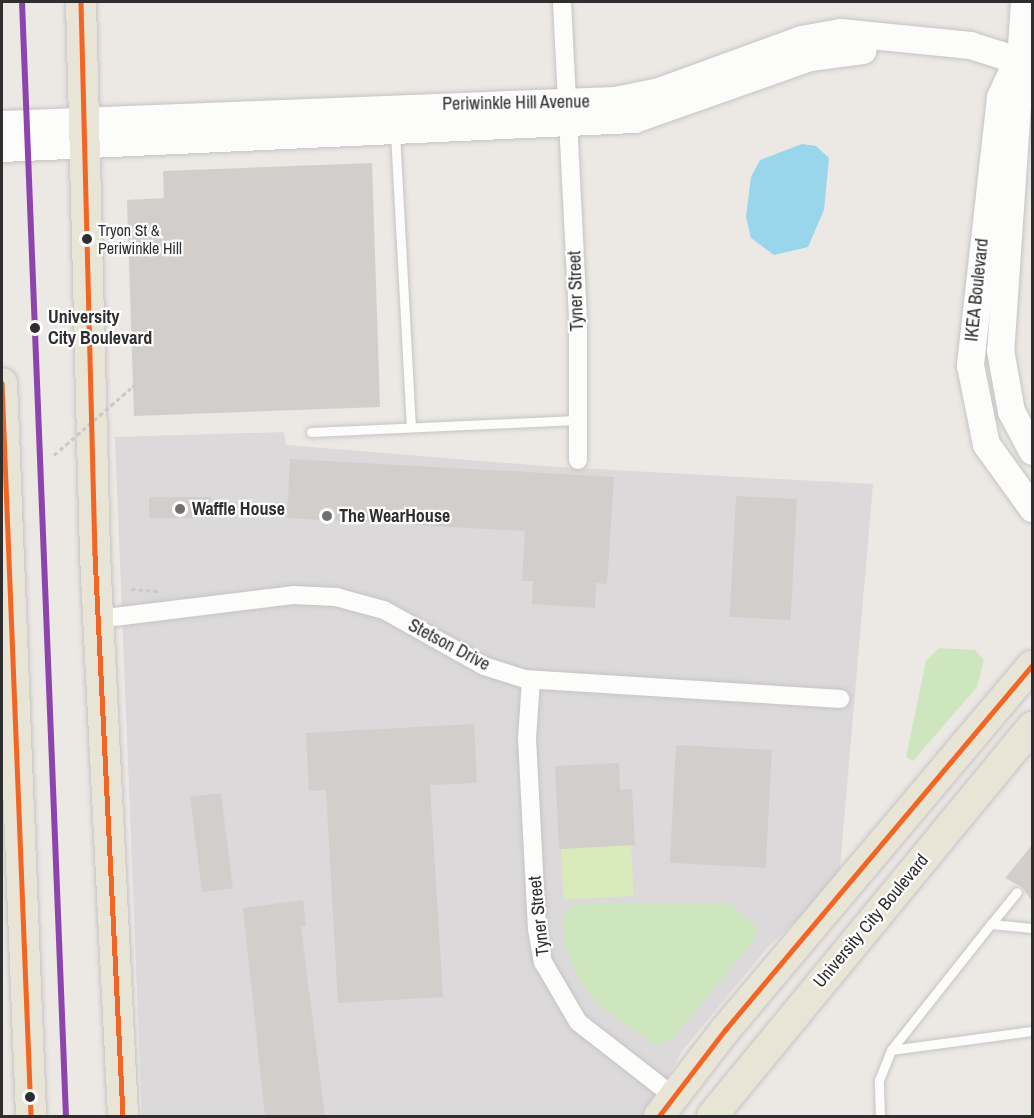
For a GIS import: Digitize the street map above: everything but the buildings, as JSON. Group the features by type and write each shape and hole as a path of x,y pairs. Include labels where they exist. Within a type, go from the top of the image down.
{"main road":[{"path":"81,2 98,619 123,1116"},
{"path":"2,383 6,590 31,1116"},
{"path":"666,1106 1032,666"},
{"name":"University City Boulevard","path":"711,1116 1032,727"}],"street":[{"name":"Tyner Street","path":"562,2 578,460"},
{"name":"IKEA Boulevard","path":"1024,2 1024,61 1000,350 1011,411 1032,451"},
{"name":"Periwinkle Hill Avenue","path":"2,148 85,130 567,111 655,114 840,50 986,63 1024,61"},
{"name":"IKEA Boulevard","path":"1024,61 1000,97 970,365 986,444 1032,508"},
{"name":"Periwinkle Hill Avenue","path":"2,124 85,130 394,129 567,111"},
{"name":"Stetson Drive","path":"98,619 293,595 336,597 384,610 484,666 531,680 840,699"},
{"name":"Tyner Street","path":"531,680 527,729 532,849 537,929 547,973 578,1022 666,1106"}],"lane":[{"path":"394,129 411,427"},
{"path":"311,432 578,420"},
{"path":"880,1116 879,1080 891,1050 1017,892"},
{"path":"991,924 1032,928"},
{"path":"891,1050 1032,1031"}],"path":[{"path":"54,455 134,386"},
{"path":"131,589 158,591"}],"shaded area":[{"path":"284,432 286,445 557,467 873,484 839,879 767,948 682,1051 645,1116 142,1116 115,437"}],"green space":[{"path":"939,648 975,650 984,660 977,687 913,761 906,757 926,661"},
{"path":"631,845 634,896 564,900 561,849"},
{"path":"574,903 731,904 756,927 755,939 673,1038 657,1046 601,1007 583,986 565,947 563,917"}],"water":[{"path":"802,144 816,146 829,158 824,210 808,247 774,255 751,238 746,217 751,177 760,160"}],"transit line":[{"path":"22,2 66,1116"},
{"path":"81,2 95,555 123,1116"},
{"path":"2,383 31,1116"},
{"path":"659,1116 725,1030 1032,666"}],"place":[{"name":"Tryon St & Periwinkle Hill","path":"87,239"},
{"name":"University City Boulevard","path":"35,328"},
{"name":"Waffle House","path":"180,509"},
{"name":"The WearHouse","path":"327,516"}]}
